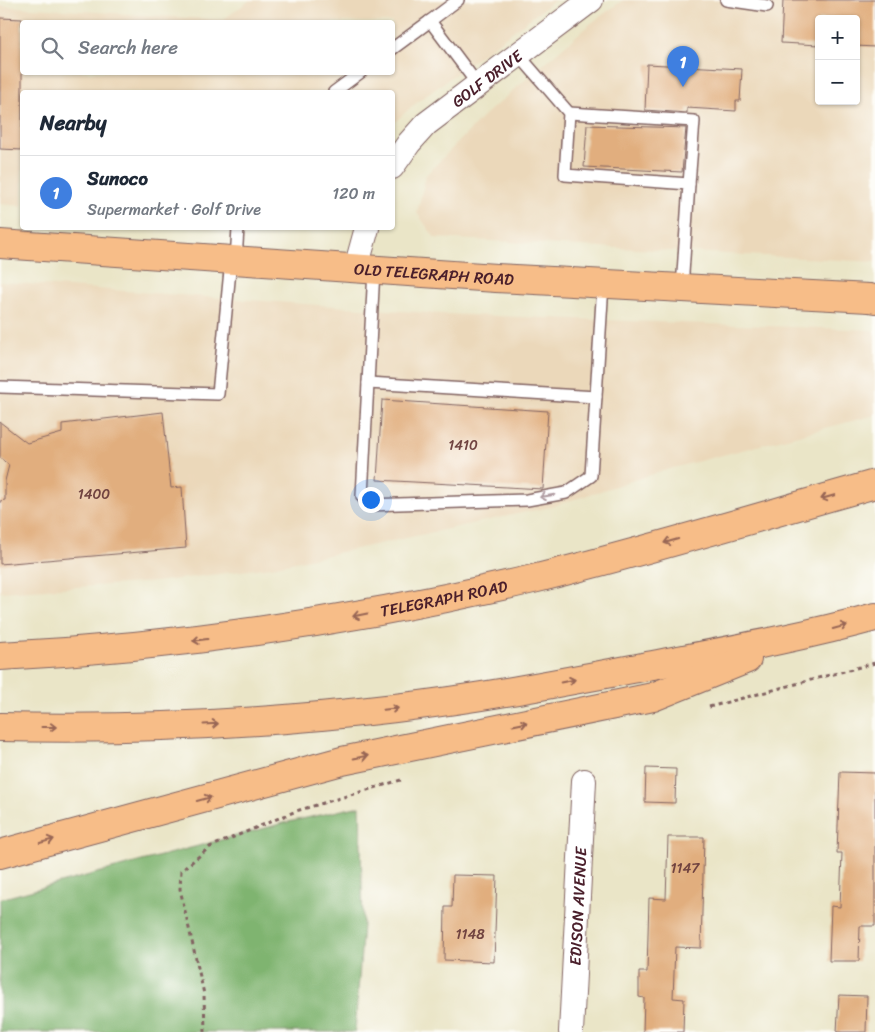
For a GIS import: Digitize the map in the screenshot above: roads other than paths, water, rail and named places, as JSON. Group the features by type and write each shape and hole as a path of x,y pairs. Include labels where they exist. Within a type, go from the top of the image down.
{"main road":[{"name":"OLD TELEGRAPH ROAD","path":"0,244 603,284 873,298"},
{"name":"TELEGRAPH ROAD","path":"0,656 180,642 337,619 429,602 534,578 875,484"},
{"path":"0,727 90,728 207,724 395,708 552,684 804,636 875,617"},
{"path":"0,854 342,761 652,697 804,636"}],"street":[{"name":"GOLF DRIVE","path":"395,162 408,143 426,124 590,0"},
{"path":"365,269 368,230"},
{"name":"EDISON AVENUE","path":"571,1032 584,781"}],"lane":[{"path":"395,47 458,0"},
{"path":"726,0 767,6"},
{"path":"430,21 478,85"},
{"path":"518,54 569,113 565,176 689,184"},
{"path":"337,90 357,75"},
{"path":"569,113 694,121 682,288"},
{"path":"0,387 218,394 238,230"},
{"path":"365,269 368,383 362,496 368,505 527,500 566,493 591,476 603,284"},
{"path":"368,383 596,397"}],"place":[{"name":"Sunoco","path":"683,87"}]}
